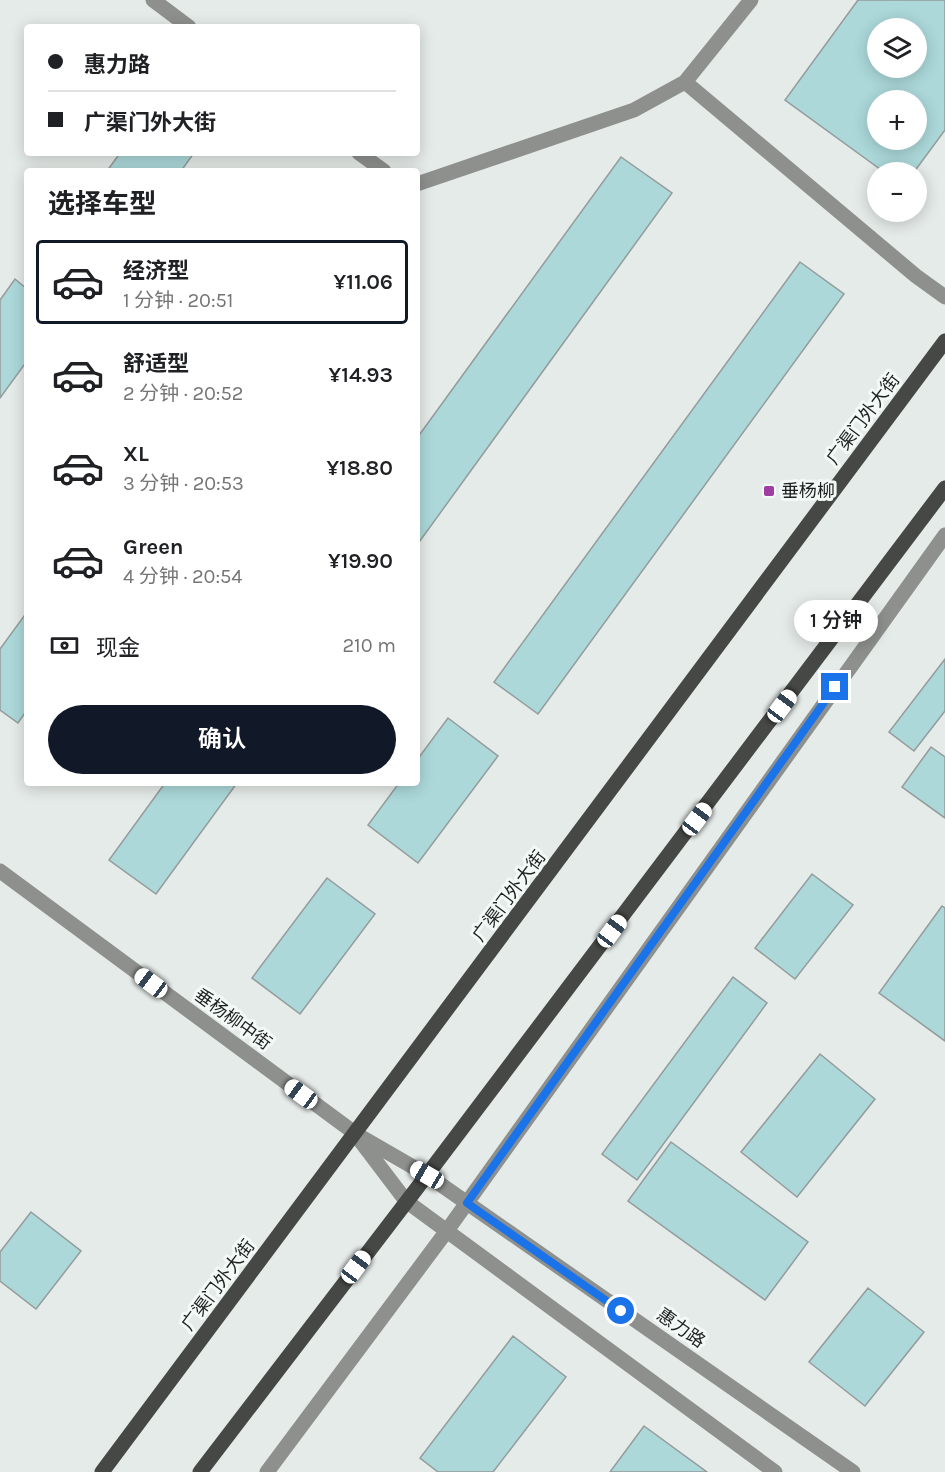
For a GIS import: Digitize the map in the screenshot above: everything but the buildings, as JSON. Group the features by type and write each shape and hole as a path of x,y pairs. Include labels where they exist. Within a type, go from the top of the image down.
{"main road":[{"name":"广渠门外大街","path":"102,1472 945,341"},
{"path":"200,1472 945,488"}],"street":[{"path":"153,0 185,24"},
{"path":"420,183 634,110 685,82 752,0"},
{"path":"685,82 916,276 945,297"},
{"path":"363,156 380,168"},
{"path":"267,1472 446,1232 945,536"},
{"name":"垂杨柳中街","path":"0,871 356,1134"},
{"path":"356,1134 406,1201 775,1472"},
{"name":"惠力路","path":"356,1134 427,1175 853,1472"}],"place":[{"name":"垂杨柳","path":"769,491"}],"route":[{"path":"621,1311 467,1203 835,687"}]}
